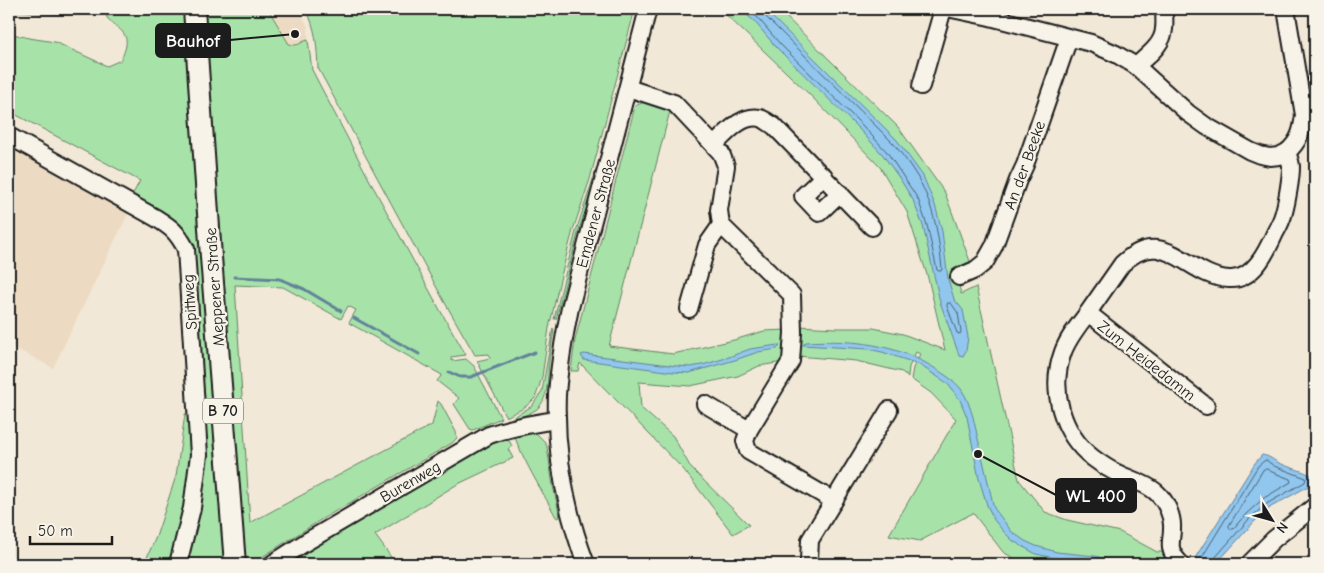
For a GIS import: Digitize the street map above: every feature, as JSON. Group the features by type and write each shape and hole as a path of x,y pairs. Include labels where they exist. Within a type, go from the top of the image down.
{"main road":[{"name":"Meppener Straße","path":"194,9 234,564"}],"street":[{"name":"Emdener Straße","path":"586,564 568,507 562,473 557,420 557,395 561,356 570,308 648,9"},
{"path":"921,86 943,9"},
{"path":"952,9 991,13 1069,38 1091,43 1116,54 1136,66 1206,126 1250,151 1270,157 1279,156 1294,146 1300,138 1304,114 1286,9"},
{"path":"1136,66 1150,54 1162,38 1164,9"},
{"name":"An der Beeke","path":"959,277 975,270 985,262 994,246 1025,165 1069,38"},
{"path":"628,88 674,103 721,153 726,166 719,210 721,225 792,295 794,333 791,361 749,430 746,441 748,451 834,501"},
{"path":"714,145 736,124 746,118 761,118 774,126 872,227"},
{"name":"Spittweg","path":"9,136 156,218 173,229 186,249 199,455 192,508 178,564"},
{"name":"Zum Heidedamm","path":"1181,564 1175,558 1171,548 1172,522 1164,501 1149,486 1107,468 1084,450 1067,427 1061,410 1058,390 1059,366 1070,337 1122,264 1131,255 1152,248 1162,250 1219,278 1231,280 1240,278 1250,271 1264,255 1283,217 1291,165 1287,152"},
{"path":"824,176 803,196 819,213 840,193"},
{"path":"689,309 707,245 721,225"},
{"name":"Zum Heidedamm","path":"1088,313 1206,406"},
{"path":"705,404 749,430"},
{"path":"810,564 810,540 889,410"},
{"name":"Burenweg","path":"272,564 306,542 489,435 526,424 557,420"},
{"path":"1249,564 1274,539 1315,506"}],"shaded area":[{"path":"268,9 299,9 308,27 308,40 300,45 294,46 289,44"},
{"path":"9,144 131,208 53,368 9,345"}],"green space":[{"path":"106,9 186,9 225,564 184,564 198,503 191,248 130,199 140,181 9,111 9,33 55,42 107,66 121,60 126,40 122,32 107,18"},
{"path":"203,9 268,9 289,44 297,45 308,40 312,70 370,181 466,355 451,357 452,361 466,359 474,366 501,418 473,430 470,429 454,404 459,398 437,381 442,375 349,323 356,310 348,306 341,319 283,287 235,285 250,523 432,425 438,401 456,432 457,438 452,443 322,519 251,564 242,564"},
{"path":"306,9 635,9 590,179 573,230 560,280 549,328 542,377 535,398 522,409 506,417 477,361 490,358 489,354 475,355 318,68 314,30"},
{"path":"720,9 778,9 898,127 945,193 971,264 955,269 961,294 976,287 1019,480 1045,512 1067,520 1120,532 1157,552 1165,552 1171,564 1024,564 1003,552 973,513 920,541 889,535 956,419 931,393 911,379 913,368 920,354 916,352 909,367 908,377 902,372 856,361 797,356 798,326 873,328 903,334 945,350 928,278 907,212 880,167 810,95"},
{"path":"627,53 631,54 597,176 579,230 556,319 554,319 576,231 601,155"},
{"path":"644,102 664,107 670,111 609,346 673,354 764,331 787,330 783,362 759,366 738,376 690,386 639,382 641,408 673,436 691,468 749,525 733,534 684,470 580,363 578,371 571,371 575,340 635,106"},
{"path":"553,328 544,399 537,409 512,420 512,418 532,406 542,391"},
{"path":"185,414 190,415 194,455 174,564 144,564 156,537 176,476"},
{"path":"536,433 545,442 547,447 560,517 558,518 534,478 515,438 517,434"},
{"path":"507,437 512,446 508,449 513,458 456,485 375,535 396,564 285,563 499,438"}],"water":[{"path":"9,9 55,9 58,14 9,12"},
{"path":"740,9 764,9 897,140 923,176 935,205 942,231 948,279 954,299 963,310 968,337 966,351 963,356 959,355 940,302 923,226 913,200 900,179 883,155 859,129"},
{"path":"840,341 874,345 906,354 936,369 955,383 965,395 973,417 994,508 1012,532 1036,546 1057,552 1095,556 1125,564 1105,564 1036,554 1013,541 1004,532 994,520 987,505 979,479 967,417 960,400 947,383 918,364 882,352 868,349 803,345 806,342"},
{"path":"780,346 777,349 758,352 689,373 584,360 581,355 691,367 726,358 750,349"},
{"path":"1262,455 1313,476 1312,484 1271,507 1254,522 1216,564 1196,564 1195,558 1255,463"}],"waterway":[{"path":"234,277 280,279 304,289 341,311"},
{"path":"354,318 419,354"},
{"path":"449,372 460,377 471,377 535,352"}],"place":[{"name":"Bauhof","path":"295,34"},
{"name":"WL 400","path":"978,454"}]}
